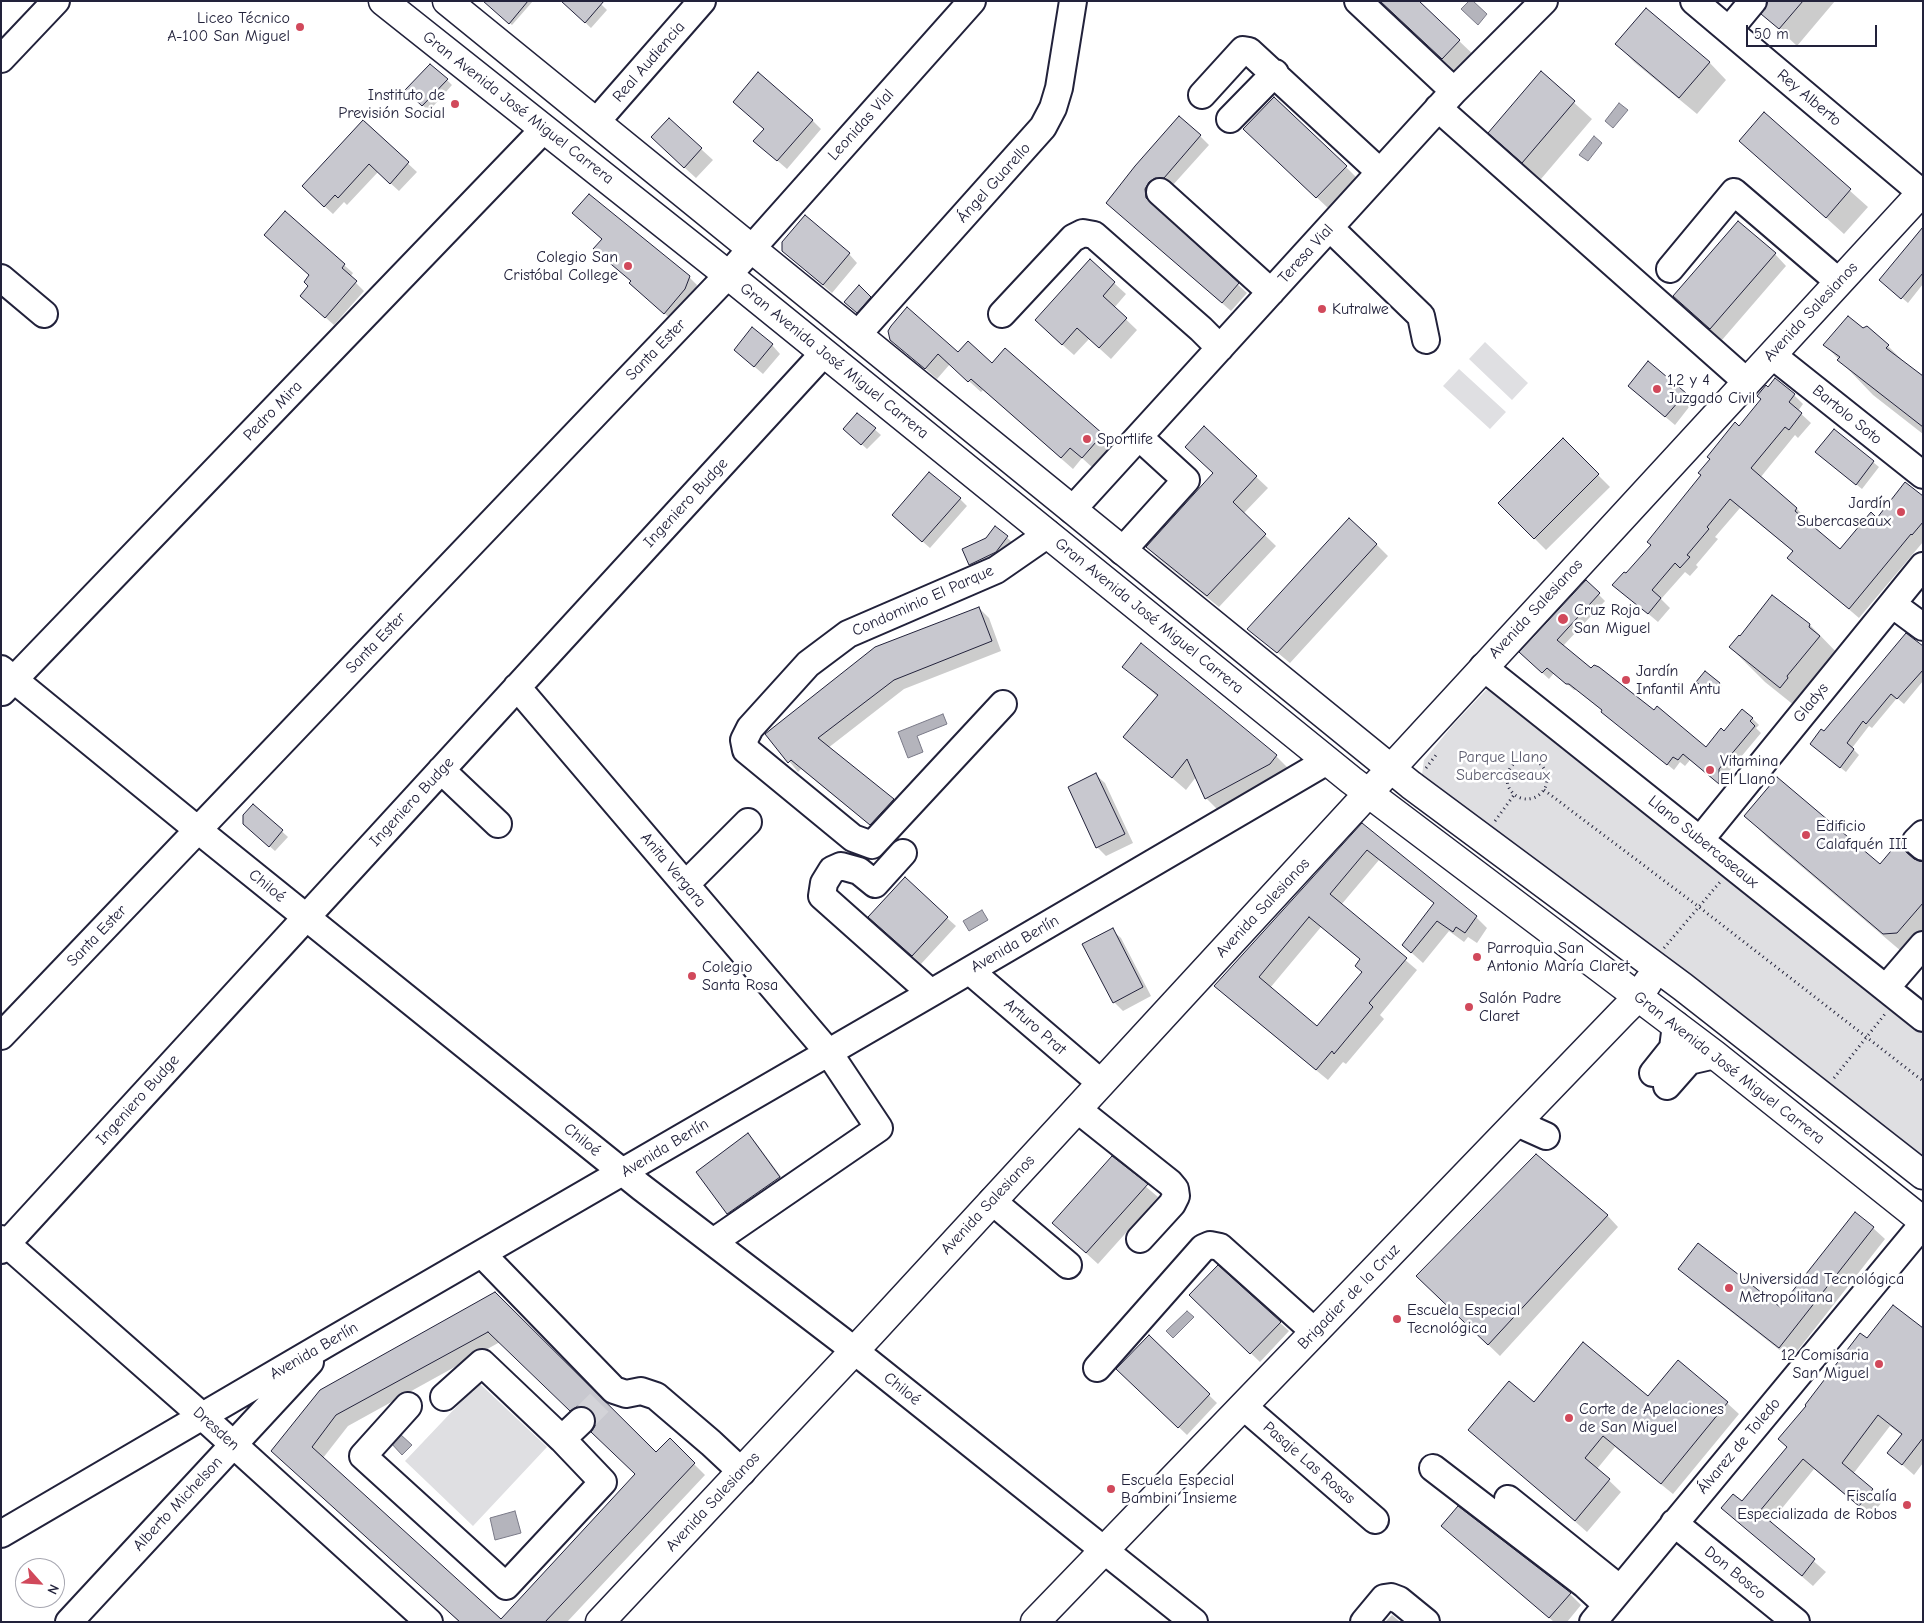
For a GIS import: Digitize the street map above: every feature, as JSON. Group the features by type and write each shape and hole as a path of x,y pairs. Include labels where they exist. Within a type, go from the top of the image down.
{"main road":[{"name":"Gran Avenida José Miguel Carrera","path":"383,1 728,274 823,354 1368,794 1716,1055 1923,1222"},
{"name":"Gran Avenida José Miguel Carrera","path":"447,1 1390,767 1481,837 1660,959 1923,1175"},
{"name":"Avenida Salesianos","path":"604,1620 1922,193"},
{"path":"1039,527 1072,510"},
{"name":"Brigadier de la Cruz","path":"1035,1622 1638,997 1660,959"}],"street":[{"path":"1,58 56,1"},
{"name":"Real Audiencia","path":"596,122 702,1"},
{"name":"Leonidas Vial","path":"750,249 972,1"},
{"name":"Ángel Guarello","path":"858,336 1043,127 1053,108 1059,88 1073,1"},
{"path":"1358,1 1446,99 1746,382"},
{"name":"Teresa Vial","path":"1072,510 1446,99 1544,1"},
{"name":"Rey Alberto","path":"1694,1 1922,193"},
{"path":"1729,30 1754,1"},
{"path":"1202,95 1243,50 1249,51 1380,172"},
{"path":"1230,118 1275,73"},
{"name":"Pedro Mira","path":"5,680 544,129"},
{"path":"1160,192 1271,292"},
{"path":"1670,269 1734,192 1839,282"},
{"path":"1330,228 1422,316 1426,340"},
{"path":"1002,314 1073,238 1083,233 1094,235 1201,328 1220,348"},
{"name":"Santa Ester","path":"1,1036 750,249"},
{"path":"1,278 44,314"},
{"name":"Ingeniero Budge","path":"3,1244 306,918 823,354"},
{"name":"Bartolo Soto","path":"1772,355 1923,475"},
{"path":"1122,551 1186,480 1139,437"},
{"name":"Condominio El Parque","path":"1003,704 872,845 853,838 753,756 746,750 744,740 750,728 808,664 848,634 996,570 1039,527"},
{"path":"1911,588 1923,627"},
{"name":"Gladys","path":"1700,840 1911,588"},
{"name":"Llano Subercaseaux","path":"1483,667 1923,1018"},
{"name":"Chiloé","path":"5,680 198,830 623,1173 854,1350 1194,1622"},
{"name":"Anita Vergara","path":"517,687 829,1053 879,1128 713,1242"},
{"name":"Avenida Berlín","path":"1,1534 931,994 1327,761"},
{"path":"441,770 498,824"},
{"path":"686,884 748,822"},
{"path":"1923,834 1916,841 1923,847"},
{"path":"903,853 875,884 859,871 841,866 832,870 824,883 822,896 931,994"},
{"path":"1892,993 1923,945"},
{"name":"Arturo Prat","path":"970,971 1101,1083"},
{"path":"1676,1025 1674,1048 1660,1080 1689,1061 1716,1055"},
{"path":"1077,1109 1175,1189 1176,1196 1172,1204 1140,1240"},
{"path":"1517,1122 1546,1136"},
{"path":"992,1201 1068,1265"},
{"name":"Álvarez de Toledo","path":"1607,1605 1923,1222"},
{"name":"Dresden","path":"3,1244 234,1444 429,1622"},
{"path":"1097,1368 1203,1248 1210,1245 1220,1247 1315,1332"},
{"path":"482,1254 608,1395 641,1391 656,1396 742,1472"},
{"name":"Alberto Michelson","path":"68,1622 329,1342"},
{"path":"408,1406 363,1456 506,1586 603,1482 562,1439 482,1363 444,1397"},
{"name":"Pasaje Las Rosas","path":"1244,1406 1375,1520"},
{"path":"562,1439 581,1421"},
{"path":"1434,1468 1584,1584 1607,1605"},
{"path":"1508,1500 1607,1605"},
{"name":"Don Bosco","path":"1674,1523 1796,1622"},
{"path":"1364,1622 1384,1598 1391,1597 1400,1600 1426,1622"}],"path":[{"path":"1530,758 1542,765 1547,777 1544,790 1533,798 1520,798 1514,795 1507,784 1507,771 1511,766 1523,759 1530,758"},
{"path":"1544,790 1699,906 1923,1081"},
{"path":"1495,821 1514,795"},
{"path":"1660,959 1699,906 1734,867"},
{"path":"1832,1080 1866,1037 1892,993"}],"green space":[{"path":"1485,342 1528,383 1512,400 1469,359"},
{"path":"1459,369 1506,412 1490,429 1443,386"},
{"name":"Parque Llano Subercaseaux","path":"1486,690 1500,691 1923,1028 1923,1161 1422,775 1424,760"},
{"path":"479,1383 547,1447 473,1526 405,1461"}],"shaded area":[{"path":"1469,1 1473,1 1487,14 1478,25 1461,9"},
{"path":"1619,103 1628,110 1613,128 1605,121"},
{"path":"1594,136 1602,143 1588,161 1579,155"},
{"path":"943,714 947,724 917,736 923,752 908,758 898,732"},
{"path":"982,910 988,920 969,931 963,921"},
{"path":"1187,1311 1194,1317 1173,1338 1166,1331"},
{"path":"400,1434 412,1445 402,1455 391,1443"},
{"path":"515,1511 521,1533 495,1540 490,1518"}],"building":[{"path":"483,1 528,1 509,24"},
{"path":"561,1 604,1 585,23"},
{"path":"1380,1 1419,1 1460,40 1442,59"},
{"path":"1768,1 1803,1 1779,29 1761,14"},
{"path":"1646,8 1710,62 1679,98 1615,44"},
{"path":"430,64 448,79 422,106 405,90"},
{"path":"1541,71 1575,101 1522,163 1488,133"},
{"path":"758,72 813,120 777,161 753,141 764,129 733,102"},
{"path":"1274,97 1347,166 1316,198 1243,129"},
{"path":"1764,112 1851,189 1826,218 1739,141"},
{"path":"1179,116 1201,135 1164,178 1155,178 1149,182 1145,189 1146,198 1239,283 1222,303 1106,203 1135,166"},
{"path":"669,118 702,148 684,168 651,137"},
{"path":"363,120 409,162 390,184 369,164 338,198 335,195 324,207 302,186"},
{"path":"589,194 690,276 685,289 664,314 629,283 631,281 593,249 602,239 572,213"},
{"path":"285,211 345,264 342,268 357,281 325,318 300,296 308,286 304,282 309,275 264,235"},
{"path":"805,215 850,253 823,285 782,251 782,242"},
{"path":"1738,221 1776,253 1710,329 1673,296"},
{"path":"1923,227 1923,273 1901,299 1879,280"},
{"path":"1090,259 1115,282 1103,296 1127,318 1099,348 1077,328 1062,345 1035,320"},
{"path":"859,285 871,297 857,313 844,302"},
{"path":"907,307 958,352 968,341 992,363 1005,348 1103,434 1082,458 1070,448 1061,458 971,379 968,382 938,354 925,369 890,340 888,331"},
{"path":"1848,316 1863,328 1867,326 1889,345 1886,348 1923,376 1923,427 1837,360 1840,357 1823,345"},
{"path":"752,327 773,344 754,367 734,350"},
{"name":"1,2 y 4 Juzgado Civil","path":"1648,361 1686,393 1665,417 1628,386"},
{"path":"1775,378 1795,394 1789,402 1802,413 1789,430 1785,427 1751,468 1797,508 1795,511 1840,549 1871,512 1877,518 1905,482 1923,496 1923,522 1849,609 1787,558 1793,551 1730,499 1707,527 1709,529 1687,555 1690,557 1680,568 1675,563 1652,590 1661,598 1648,614 1612,585 1624,572 1626,573 1651,545 1647,542 1701,475 1698,473 1710,459 1707,457 1735,422 1739,426 1761,399 1757,396"},
{"path":"857,413 876,428 861,445 843,429"},
{"path":"1204,426 1257,476 1233,502 1266,534 1207,596 1146,547 1213,473 1185,447"},
{"path":"1834,429 1874,461 1856,485 1815,452"},
{"path":"1563,438 1599,474 1534,539 1498,503"},
{"path":"929,472 961,498 922,542 892,515"},
{"path":"1349,518 1377,544 1277,653 1247,629"},
{"path":"995,526 1008,536 996,552 969,565 962,549 986,538"},
{"path":"1586,580 1600,593 1557,640 1591,668 1594,665 1599,667 1654,710 1657,706 1706,747 1721,728 1724,731 1742,709 1753,718 1750,721 1755,726 1719,769 1719,784 1683,754 1678,760 1673,757 1667,765 1569,684 1566,684 1547,668 1542,673 1519,652"},
{"path":"1772,595 1810,624 1809,627 1820,636 1787,676 1788,678 1780,688 1729,647"},
{"path":"979,607 992,641 894,680 818,738 894,799 870,825 791,760 788,763 765,734 875,647"},
{"path":"1906,633 1923,646 1923,670 1897,699 1891,694 1866,724 1863,721 1847,743 1854,749 1840,768 1810,744 1821,729 1824,731"},
{"path":"1141,643 1277,755 1270,764 1205,799 1187,759 1172,778 1123,737 1158,695 1122,667"},
{"path":"1705,671 1720,683 1712,694 1696,682"},
{"path":"1096,773 1125,834 1096,848 1068,787"},
{"path":"1777,777 1880,864 1901,839 1902,846 1906,852 1914,859 1923,862 1923,903 1897,933 1883,934 1744,816"},
{"path":"253,804 283,830 269,847 243,824 243,815"},
{"path":"1362,823 1477,916 1465,933 1456,927 1453,932 1437,921 1411,953 1402,945 1434,903 1367,850 1330,894 1407,958 1369,1003 1373,1007 1334,1054 1332,1051 1316,1070 1214,986","holes":["1309,917 1360,959 1355,966 1362,972 1317,1026 1259,977"]},
{"path":"905,877 948,917 912,956 868,917"},
{"path":"1113,928 1143,987 1113,1003 1082,944"},
{"path":"748,1133 780,1177 727,1214 696,1172"},
{"path":"1536,1154 1608,1215 1488,1345 1416,1276"},
{"path":"1112,1156 1148,1184 1086,1253 1052,1223"},
{"name":"Universidad Tecnológica Metropolitana","path":"1855,1212 1874,1227 1779,1348 1678,1269 1698,1243 1780,1307"},
{"path":"1218,1265 1281,1322 1250,1354 1189,1295"},
{"path":"495,1292 656,1452 670,1438 695,1463 545,1622 460,1622 271,1451 320,1390","holes":["488,1332 570,1411 578,1406 592,1410 596,1418 595,1426 591,1432 635,1474 501,1619 312,1447 336,1415"]},
{"path":"1893,1305 1923,1328 1923,1438 1902,1465 1887,1453 1902,1434 1878,1415 1842,1463 1873,1489 1859,1506 1803,1459 1759,1512 1815,1559 1802,1576 1721,1508 1733,1494 1742,1501 1787,1447 1778,1439 1806,1406 1860,1333 1867,1338"},
{"path":"1149,1335 1210,1394 1178,1428 1116,1369"},
{"path":"1583,1342 1648,1396 1678,1360 1728,1402 1661,1484 1603,1436 1585,1458 1610,1479 1575,1521 1468,1430 1509,1381 1534,1402"},
{"path":"1458,1506 1571,1593 1549,1618 1441,1526"}],"tunnel":[{"path":"581,1421 603,1399"}],"place":[{"name":"Liceo Técnico A-100 San Miguel","path":"300,27"},
{"name":"Instituto de Previsión Social","path":"455,104"},
{"name":"Colegio San Cristóbal College","path":"628,266"},
{"name":"Kutralwe","path":"1322,309"},
{"name":"1,2 y 4 Juzgado Civil","path":"1657,389"},
{"name":"Sportlife","path":"1087,439"},
{"name":"Jardín Subercaseaux","path":"1901,512"},
{"name":"Cruz Roja San Miguel","path":"1563,619"},
{"name":"Jardín Infantil Antu","path":"1626,680"},
{"name":"Vitamina El Llano","path":"1710,770"},
{"name":"Edificio Calafquén III","path":"1806,835"},
{"name":"Parroquia San Antonio María Claret","path":"1477,957"},
{"name":"Colegio Santa Rosa","path":"692,976"},
{"name":"Salón Padre Claret","path":"1469,1007"},
{"name":"Universidad Tecnológica Metropolitana","path":"1729,1288"},
{"name":"Escuela Especial Tecnológica","path":"1397,1319"},
{"name":"12 Comisaria San Miguel","path":"1879,1364"},
{"name":"Corte de Apelaciones de San Miguel","path":"1569,1418"},
{"name":"Escuela Especial Bambini Insieme","path":"1111,1489"},
{"name":"Fiscalía Especializada de Robos","path":"1907,1505"}]}
